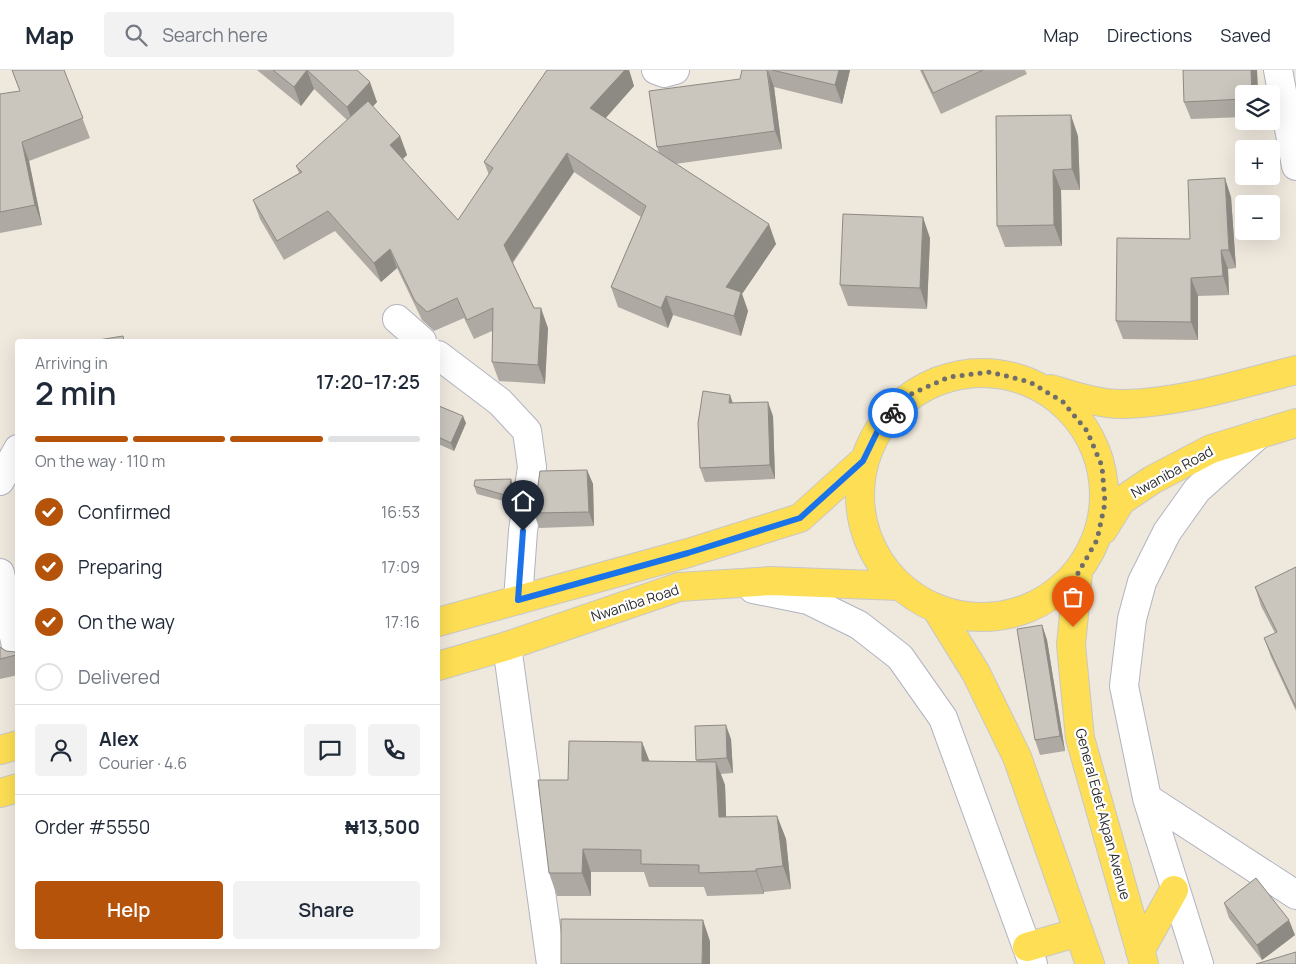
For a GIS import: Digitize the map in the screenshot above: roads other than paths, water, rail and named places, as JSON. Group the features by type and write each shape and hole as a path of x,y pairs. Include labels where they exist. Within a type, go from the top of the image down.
{"main road":[{"path":"1078,573 1049,598 1014,614 975,618 937,610 917,600 899,586 877,560 863,529 859,495 863,461 881,424 911,394 949,377 990,372 1080,398 1124,404 1183,398 1296,370"},
{"path":"1030,382 1063,402 1087,431 1102,466 1105,503 1097,540"},
{"name":"Nwaniba Road","path":"1078,573 1121,501 1152,480 1211,449 1296,422"},
{"path":"440,621 688,553 800,518 863,461"},
{"name":"General Edet Akpan Avenue","path":"1078,573 1071,645 1080,738 1142,957"},
{"name":"Nwaniba Road","path":"440,665 507,646 679,588 770,581 899,586"},
{"path":"937,610 976,673 1017,757 1090,964"},
{"path":"0,750 15,746"},
{"path":"0,793 15,789"},
{"path":"1142,957 1174,890"},
{"path":"1030,956 1079,932"}],"street":[{"path":"656,70 664,73 675,70"},
{"path":"1278,70 1296,166"},
{"path":"397,319 420,339"},
{"path":"440,357 500,402 527,431 532,466 518,600"},
{"path":"1199,964 1174,890 1147,798 1124,686 1132,619 1142,582 1166,532 1197,490 1259,434"},
{"path":"0,481 15,454"},
{"path":"0,573 15,641"},
{"path":"679,588 763,589 808,600 859,625 900,657 943,718 1030,956"},
{"path":"507,646 551,964"},
{"path":"1147,798 1296,895"}]}
